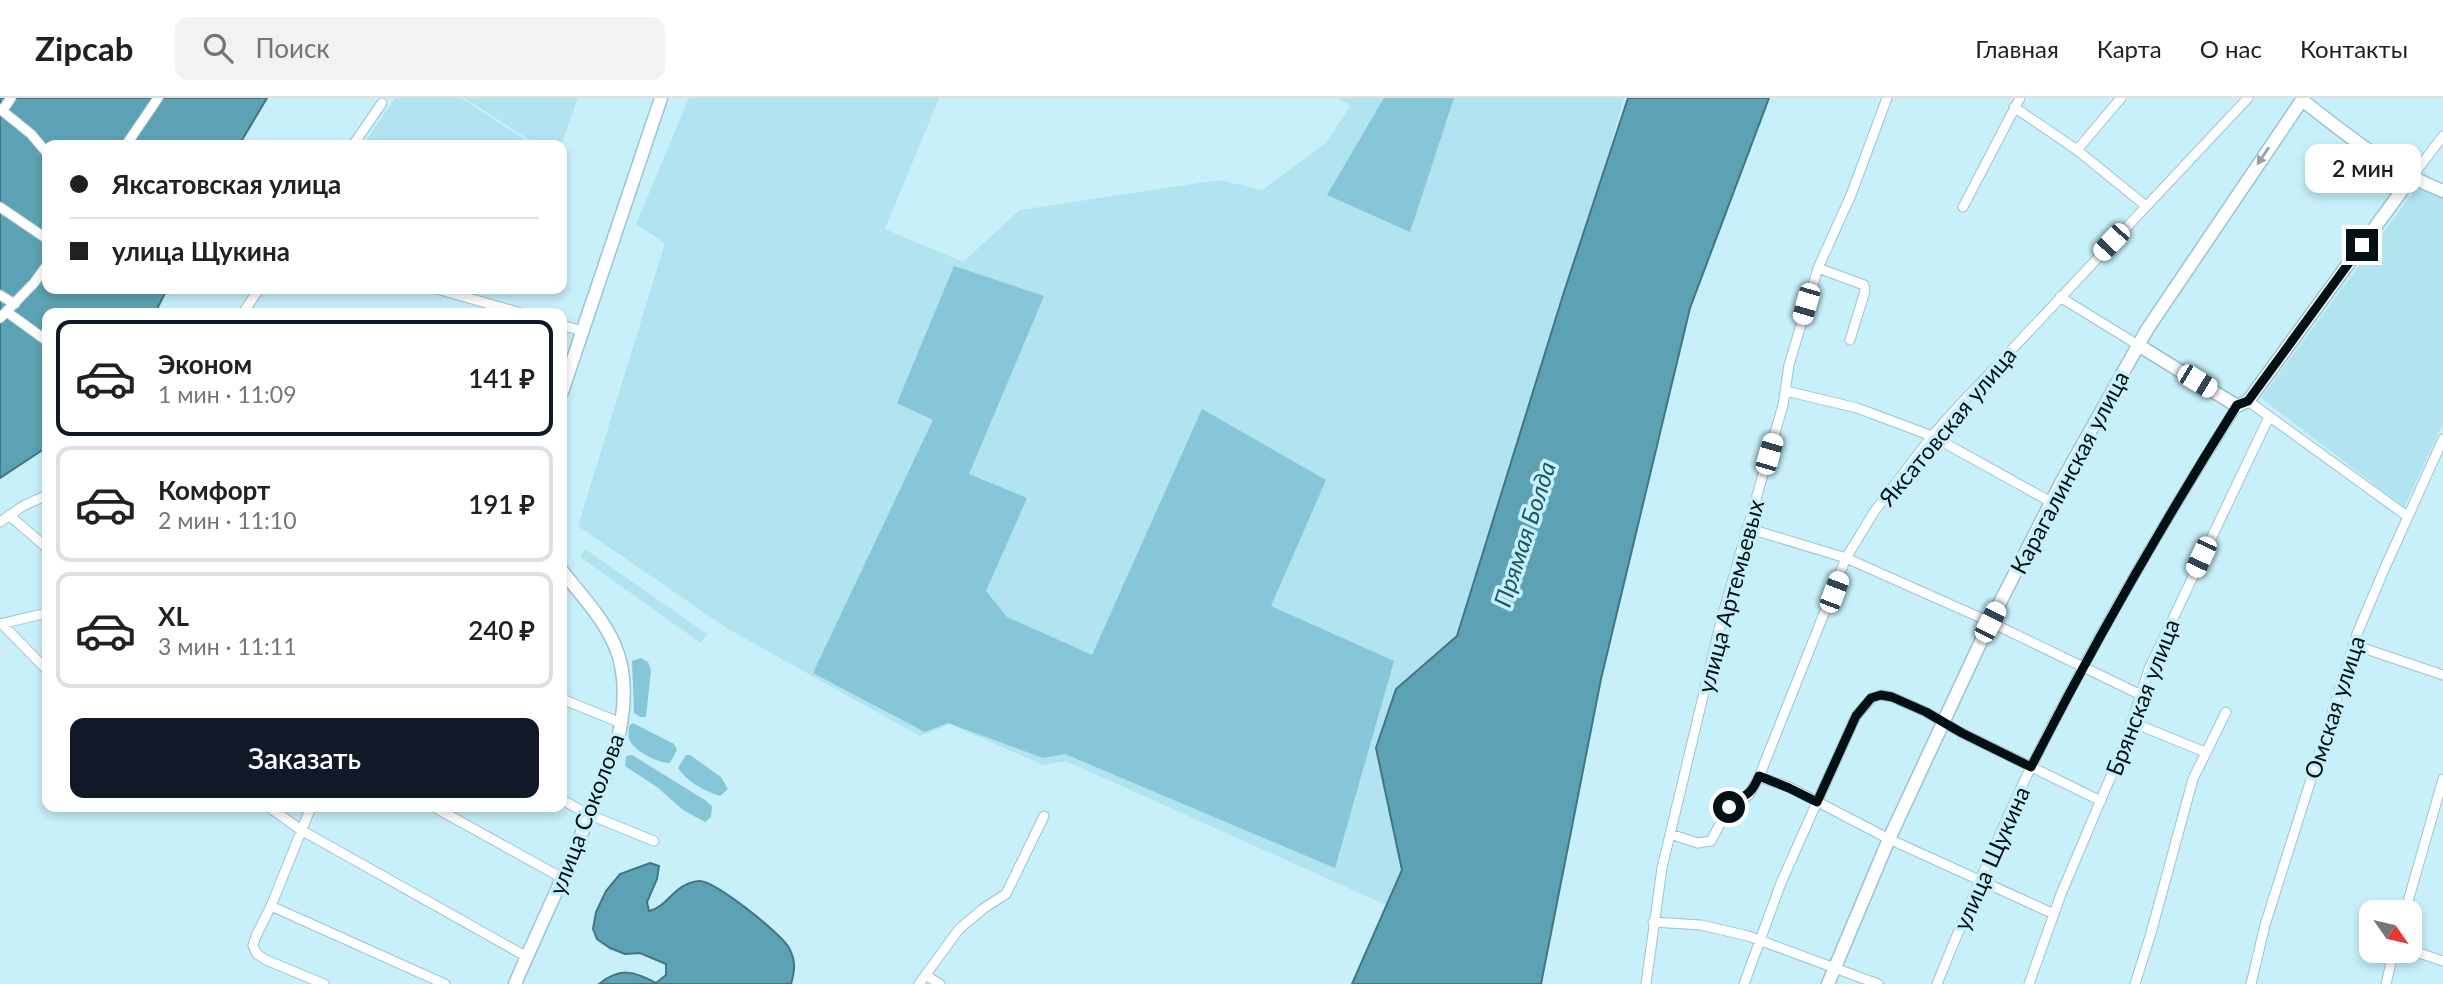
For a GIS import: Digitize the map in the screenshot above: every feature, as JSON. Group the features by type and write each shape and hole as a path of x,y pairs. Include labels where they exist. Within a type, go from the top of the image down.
{"street":[{"path":"11,98 1,110 31,134 42,147"},
{"path":"129,140 158,98"},
{"path":"567,377 661,98"},
{"name":"улица Артемьевых","path":"1646,984 1653,922 1670,834 1722,617 1786,391 1788,365 1818,268 1851,195 1887,98"},
{"path":"1964,207 2020,98"},
{"path":"2077,150 2121,98"},
{"name":"Яксатовская улица","path":"1670,834 1699,843 1712,841 1729,807 1749,795 1846,558 1874,512 1932,436 2248,98"},
{"path":"2301,99 2369,152 2411,178 2443,191"},
{"name":"Карагалинская улица","path":"1828,984 1889,839 1990,622 2050,502 2138,345 2301,99"},
{"path":"357,140 382,103"},
{"path":"2014,107 2077,150 2146,206"},
{"name":"улица Щукина","path":"1937,984 2031,767 2157,534 2242,403 2443,136"},
{"path":"0,207 42,236"},
{"path":"1818,268 1864,285 1865,291 1850,340"},
{"path":"42,271 4,315 42,338"},
{"path":"455,294 504,308"},
{"path":"0,295 15,304"},
{"path":"2060,297 2138,345 2269,417 2407,516"},
{"path":"567,326 582,331"},
{"path":"1786,391 1857,408 1932,436 2050,502"},
{"name":"Брянская улица","path":"2029,984 2053,914 2125,743 2139,694 2160,644 2269,417"},
{"name":"Омская улица","path":"2251,984 2265,925 2354,645 2407,516 2443,439"},
{"path":"0,522 23,506 42,497"},
{"path":"9,515 42,544"},
{"path":"1747,528 1846,558 1990,622 2139,694"},
{"name":"улица Соколова","path":"516,984 590,815 621,723 623,676 619,656 606,628 567,577"},
{"path":"1,624 42,614"},
{"path":"1,624 42,665"},
{"path":"2354,645 2443,675"},
{"path":"1744,984 1759,939 1817,802 1856,716 1871,698 1881,695 1892,697 2101,801"},
{"path":"567,701 621,723"},
{"path":"2135,984 2193,779 2226,712"},
{"path":"2131,722 2205,752"},
{"path":"1759,776 1789,788 1979,882 2053,914"},
{"path":"2408,900 2443,779"},
{"path":"567,803 654,841"},
{"path":"277,812 301,830 527,957"},
{"path":"309,812 254,946 257,954 266,960 324,984"},
{"path":"443,812 564,879"},
{"path":"940,984 922,980 959,929 1006,894 1044,816"},
{"path":"271,906 445,984"},
{"path":"1653,922 1701,925 1759,939 1819,964 1878,984"},
{"path":"2422,954 2443,961"},
{"path":"2386,984 2391,963"}],"shaded area":[{"path":"395,98 461,98 525,140 366,140"},
{"path":"465,98 578,98 563,140 529,140"},
{"path":"689,98 939,98 885,229 963,262 1020,210 1219,180 1262,190 1326,143 1350,106 1338,98 1624,98 1395,909 1066,761 1043,765 950,724 920,736 728,629 578,526 665,243 636,224"},
{"path":"1384,98 1454,98 1410,232 1327,195"},
{"path":"2418,186 2443,198 2443,423 2404,507 2261,398"},
{"path":"954,266 1044,296 969,474 1027,498 986,591 1007,617 1092,655 1202,409 1326,480 1271,606 1394,661 1335,868 1065,754 1043,758 948,723 925,732 813,673 933,420 897,403"},
{"path":"585,549 707,634 701,643 580,557"},
{"path":"641,658 648,662 651,670 646,717 634,713 632,661"},
{"path":"633,723 674,744 677,750 670,763 646,756 636,748 629,738 629,726"},
{"path":"632,755 705,800 712,806 711,817 705,822 683,810 657,787 625,766 626,756"},
{"path":"686,755 690,755 721,777 728,789 720,796 691,782 678,768"}],"water":[{"path":"0,98 267,98 242,140 42,140 42,294 164,294 158,308 42,308 42,450 0,478"},
{"name":"Прямая Болда","path":"1628,98 1769,98 1690,308 1601,679 1541,984 1352,984 1402,870 1376,748 1396,689 1457,636 1564,292"},
{"path":"650,863 659,866 657,879 647,902 649,911 656,909 683,886 699,881 707,883 747,909 784,941 794,961 791,984 599,984 620,973 634,974 656,983 666,975 666,964 640,953 625,954 610,948 597,939 593,929 596,912 606,891 620,874"}],"route":[{"path":"1729,807 1749,795 1759,776 1817,802 1856,716 1871,698 1881,695 1926,712 2031,767 2104,626 2237,405 2248,401 2362,245"}]}
